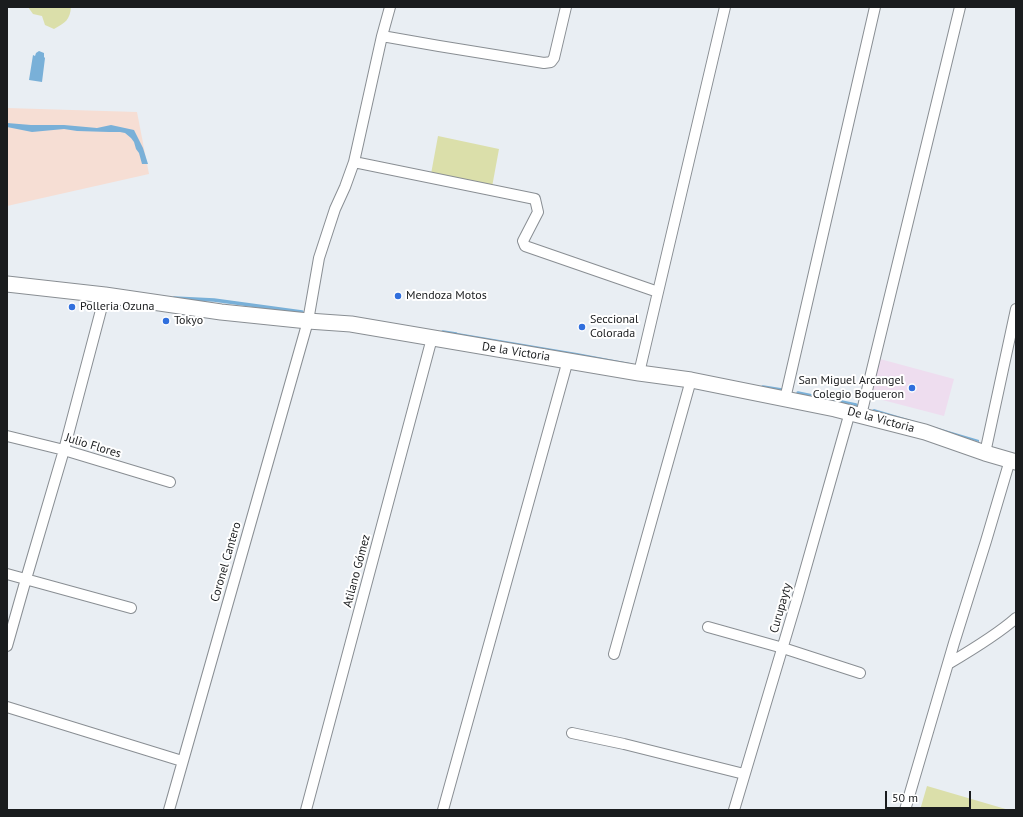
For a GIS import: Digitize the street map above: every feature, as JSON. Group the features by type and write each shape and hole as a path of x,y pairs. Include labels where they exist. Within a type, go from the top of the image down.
{"main road":[{"name":"De la Victoria","path":"7,284 105,295 221,312 351,324 639,373 691,380 856,414 925,432 1013,461"}],"street":[{"name":"Coronel Cantero","path":"168,810 308,321 318,258 335,209 354,162 382,36 390,7"},
{"path":"382,36 544,63 550,62 554,58 566,7"},
{"path":"639,373 725,7"},
{"path":"785,399 875,7"},
{"name":"Curupayty","path":"734,810 856,414 960,7"},
{"path":"354,162 535,199 538,212 523,241 525,246 658,292"},
{"path":"7,646 64,450 105,295"},
{"path":"985,453 1016,309"},
{"name":"Atilano Gómez","path":"306,810 432,338"},
{"path":"443,810 568,360"},
{"path":"614,654 691,380"},
{"name":"Julio Flores","path":"7,436 64,450 170,482"},
{"path":"905,810 948,664 1013,461"},
{"path":"7,574 131,608"},
{"path":"948,664 972,650 1016,618"},
{"path":"708,627 783,648 860,673"},
{"path":"7,707 182,762"},
{"path":"572,733 624,744 744,774"}],"shaded area":[{"path":"7,108 137,112 149,174 7,206"},
{"name":"San Miguel Arcangel Colegio Boqueron","path":"880,359 954,379 944,416 871,397"}],"green space":[{"path":"28,7 71,7 66,21 54,29 45,25 42,16 33,14"},
{"path":"438,136 499,149 492,187 431,174"},
{"path":"927,786 1009,810 920,810"}],"water":[{"path":"39,51 44,53 45,58 42,82 29,80 33,55 35,56"},
{"path":"7,123 97,128 111,125 134,130 143,148 148,164 142,164 134,142 125,133 64,129 32,132 7,127"},
{"path":"452,332 577,353 630,363 630,365 452,335"},
{"path":"874,409 979,440 979,442 872,410"}],"waterway":[{"path":"174,298 214,300 302,312"},
{"path":"443,332 456,334"},
{"path":"763,387 782,390"},
{"path":"798,393 856,405"}],"place":[{"name":"Mendoza Motos","path":"398,296"},
{"name":"Polleria Ozuna","path":"72,307"},
{"name":"Tokyo","path":"166,321"},
{"name":"Seccional Colorada","path":"582,327"},
{"name":"San Miguel Arcangel Colegio Boqueron","path":"912,388"}]}
